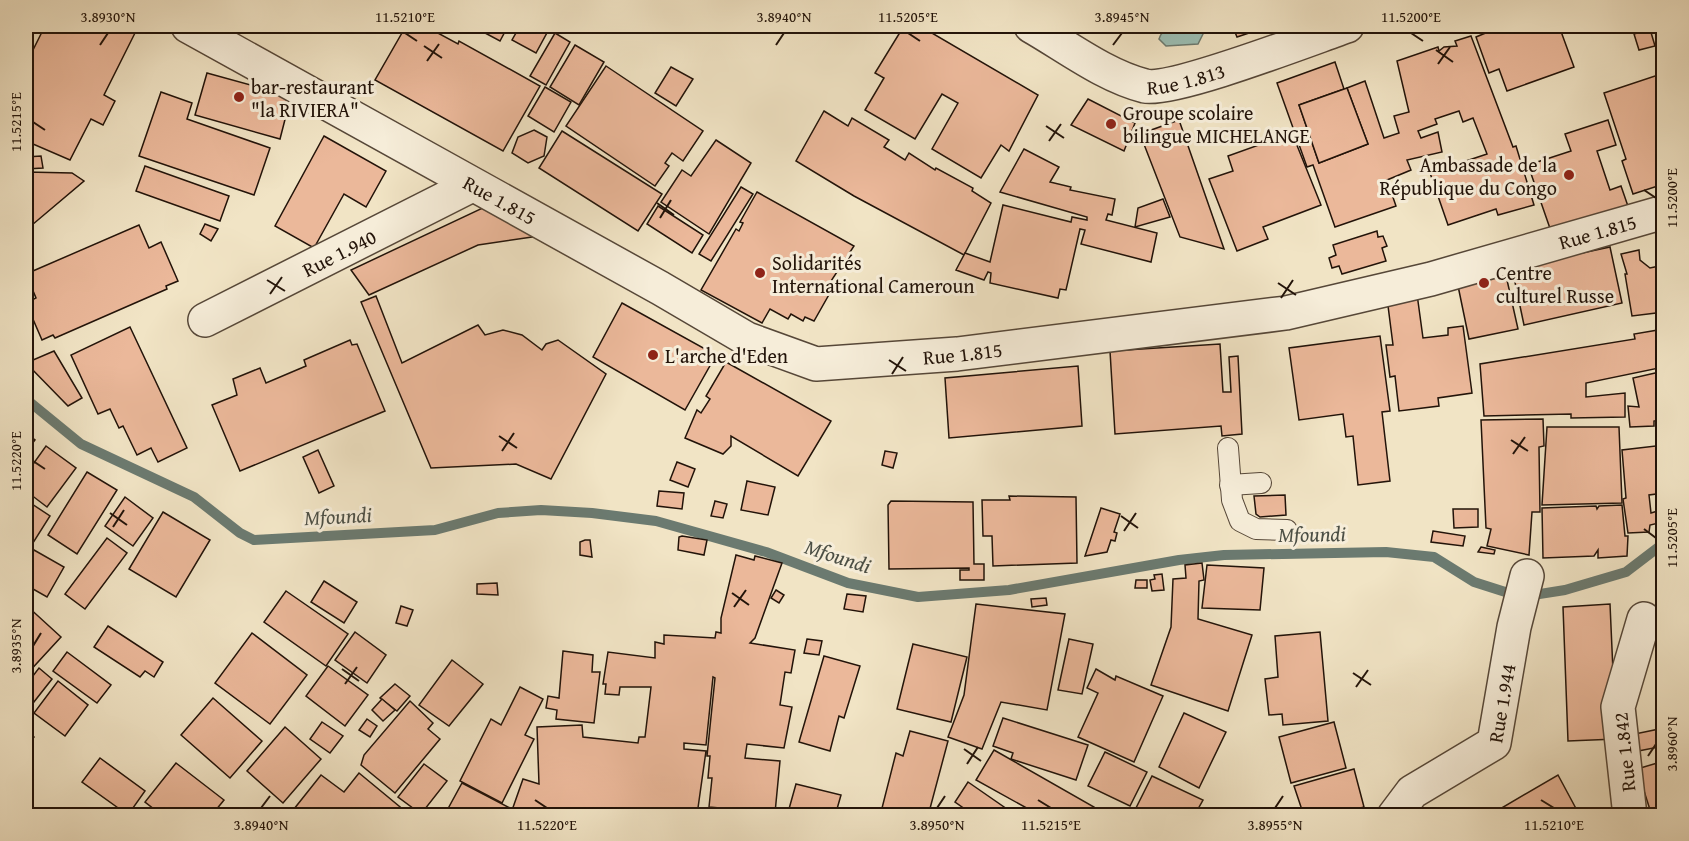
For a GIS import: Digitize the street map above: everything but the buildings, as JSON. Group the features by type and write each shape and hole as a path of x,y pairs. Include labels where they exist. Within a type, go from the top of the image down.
{"street":[{"name":"Rue 1.815","path":"188,26 660,288 747,339 816,364 957,354 1286,313 1431,279 1664,212"},
{"name":"Rue 1.813","path":"1031,26 1113,73 1147,86 1178,83 1347,26"},
{"name":"Rue 1.940","path":"205,320 472,185"},
{"name":"Rue 1.944","path":"1394,816 1412,792 1494,743 1514,627 1527,576"},
{"name":"Rue 1.842","path":"1630,816 1618,707 1644,619"}],"lane":[{"path":"1228,448 1230,485 1240,521 1256,529 1287,530"},
{"path":"1230,485 1261,483"}],"water":[{"path":"1182,26 1200,27 1203,34 1198,44 1166,46 1159,39 1165,30"}],"waterway":[{"name":"Mfoundi","path":"26,399 81,444 194,497 240,533 254,540 435,530 498,513 541,510 592,513 656,521 766,552 848,583 918,597 1009,590 1179,560 1224,555 1386,552 1434,557 1474,582 1521,597 1565,590 1626,572 1664,543"}],"place":[{"name":"bar-restaurant \"la RIVIERA\"","path":"239,97"},
{"name":"Groupe scolaire bilingue MICHELANGE","path":"1111,124"},
{"name":"Ambassade de la République du Congo","path":"1569,175"},
{"name":"Solidarités International Cameroun","path":"760,273"},
{"name":"Centre culturel Russe","path":"1484,283"},
{"name":"L'arche d'Eden","path":"653,355"}]}
